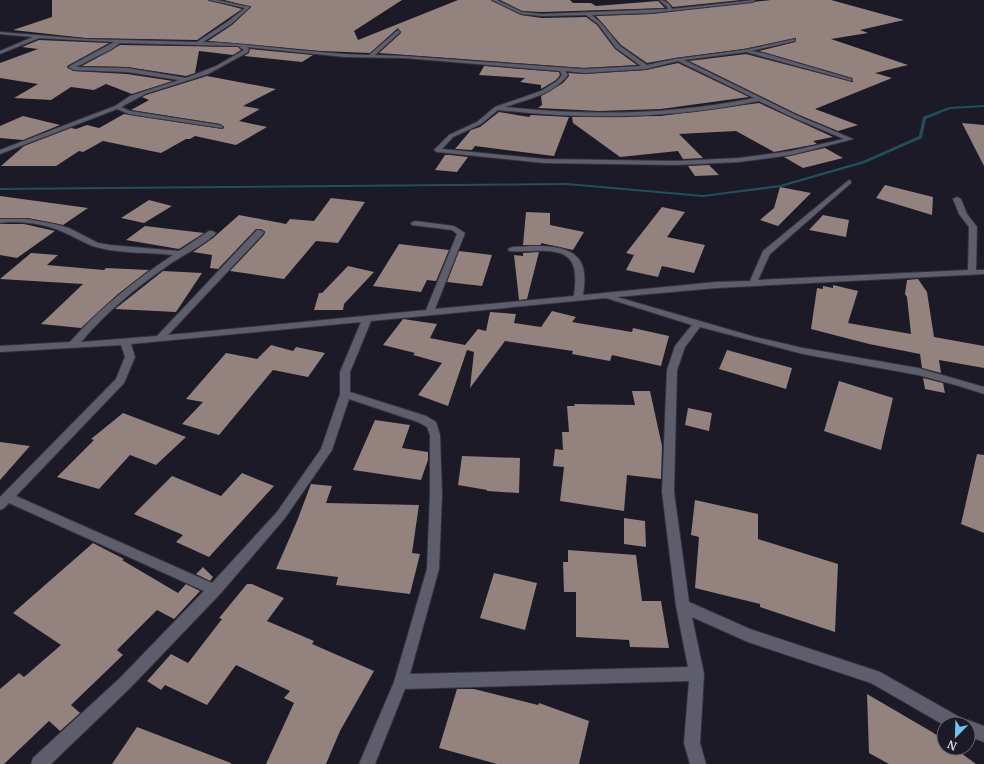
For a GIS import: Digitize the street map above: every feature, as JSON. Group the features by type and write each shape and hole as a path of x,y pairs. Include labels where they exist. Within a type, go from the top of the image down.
{"street":[{"path":"199,43 229,23 248,7 211,0"},
{"path":"494,0 521,13 542,15 705,8 754,0"},
{"path":"661,0 669,6 670,10"},
{"path":"585,13 594,16 619,47 630,54 636,62 646,67"},
{"path":"372,56 398,31"},
{"path":"0,33 119,42 238,45 345,56 372,56 584,71 646,67 680,60 744,51 793,40"},
{"path":"0,53 39,36"},
{"path":"119,42 106,50 70,67 127,70 186,80"},
{"path":"0,152 117,107 121,103 136,96 186,80 217,67 247,49 238,45"},
{"path":"744,51 761,54 850,80"},
{"path":"562,70 565,75 554,86 532,96 497,108 479,123 451,136 438,150 544,161 677,163 739,160 791,153 850,139 759,99 680,60"},
{"path":"497,108 603,116 671,113 721,107 759,99"},
{"path":"117,107 129,112 220,127"},
{"path":"753,283 766,253 849,182"},
{"path":"957,199 963,214 974,227 972,272"},
{"path":"0,221 6,220 48,225 60,228 91,244 101,247 152,249 180,253"},
{"path":"415,224 454,228 461,233 430,312"},
{"path":"159,339 260,232"},
{"path":"72,346 86,329 121,297 180,253 212,233"},
{"path":"512,249 558,248 569,254 576,260 580,272 578,299"},
{"path":"0,349 125,342 430,312 753,283 984,272"},
{"path":"604,296 698,324 803,350 938,376 984,391"},
{"path":"39,764 125,683 215,590 281,516 326,450 345,394 345,372 367,319"},
{"path":"698,324 680,346 672,370 668,492 683,606 697,674 692,743 698,764"},
{"path":"125,342 130,358 120,381 4,501 215,590"},
{"path":"345,394 422,419 432,425 435,435 436,495 434,569 401,682 367,764"},
{"path":"683,606 748,635 875,677 944,716"},
{"path":"401,682 697,674"}],"building":[{"path":"52,0 208,0 242,9 197,40 85,38 13,30 52,17"},
{"path":"224,0 402,0 354,31 358,40 458,0 491,0 521,15 542,18 586,17 597,25 615,49 637,65 584,68 379,53 401,33 398,28 370,53 321,51 208,41 232,25 251,7"},
{"path":"500,0 570,0 573,3 591,3 596,6 658,1 665,8 542,12 522,11"},
{"path":"666,0 741,0 673,7"},
{"path":"771,0 831,0 904,20 860,30 868,33 831,39 908,65 875,73 892,78 815,109 858,125 838,131 797,114 689,61 746,54 853,82 852,78 759,51 795,42 796,38 744,49 647,63 621,45 596,16 651,14"},
{"path":"39,40 109,43 67,66 73,71 127,74 173,81 132,94 106,84 94,90 71,87 51,100 14,98 38,84 0,78 0,63 38,49 22,47"},
{"path":"120,45 238,47 241,50 233,55 199,51 195,73 186,76 127,67 82,66"},
{"path":"250,49 313,55 302,62 244,56 249,53"},
{"path":"678,63 749,97 661,109 599,111 538,108 542,105 541,96 563,83 569,76 568,73 584,74 646,70"},
{"path":"484,66 559,72 560,75 556,80 541,89 541,85 520,82 525,78 479,75"},
{"path":"207,76 276,89 243,106 260,109 239,121 267,127 236,145 195,136 190,139 186,139 161,153 103,141 83,152 79,151 56,166 1,166 24,146 71,128 76,129 87,125 99,128 124,114 223,129 224,127 220,124 131,110 149,100 142,97 146,95"},
{"path":"759,103 833,137 813,141 817,144 774,152 736,131 679,134 703,158 683,159 678,151 620,157 573,123 572,117 661,116"},
{"path":"499,112 529,117 531,115 569,117 554,156 475,146 472,150 455,149 471,130 480,127"},
{"path":"23,116 60,125 23,140 0,138 0,126"},
{"path":"962,123 984,125 984,166"},
{"path":"825,148 843,158 803,168 784,157"},
{"path":"445,155 468,157 457,172 435,170"},
{"path":"709,165 719,175 695,176 688,166"},
{"path":"885,185 933,197 932,215 876,198"},
{"path":"780,187 811,193 778,226 760,220 774,208"},
{"path":"0,196 88,208 63,225 27,218 0,218"},
{"path":"331,198 365,202 338,243 316,241 284,279 230,271 264,235 265,232 261,229 256,229 218,269 210,268 212,255 193,252 213,238 239,215 286,224 290,219 314,221"},
{"path":"149,200 172,206 144,223 121,218"},
{"path":"662,207 685,212 667,237 705,245 694,273 662,266 658,277 626,270 634,255 626,253"},
{"path":"526,212 550,213 550,225 584,232 573,250 541,243 541,245 523,245"},
{"path":"823,215 849,220 846,237 809,230"},
{"path":"0,224 24,224 55,231 17,258 0,255"},
{"path":"145,226 204,233 179,249 126,240"},
{"path":"399,244 449,250 436,281 427,280 421,292 373,286"},
{"path":"459,251 492,255 482,286 447,282"},
{"path":"539,252 527,299 519,300 514,255 523,256 523,253"},
{"path":"31,253 58,255 47,265 104,270 106,268 149,270 118,294 81,328 41,324 83,284 0,279"},
{"path":"348,266 374,272 344,304 343,310 314,310 319,293 322,293"},
{"path":"163,271 202,273 176,312 115,309"},
{"path":"918,279 927,292 934,337 984,346 984,368 939,360 941,373 922,368 920,354 869,344 811,329 817,288 823,289 823,286 833,288 833,285 858,291 848,323 911,334 907,297 905,294 907,280"},
{"path":"552,311 576,317 572,322 632,332 633,328 669,336 661,366 612,355 610,361 572,354 573,351 505,341 470,388 474,352 467,350 448,406 418,395 442,363 413,355 415,353 383,345 403,319 437,324 430,338 465,345 478,329 486,331 490,312 516,314 514,323 541,327"},
{"path":"271,345 293,351 296,347 325,353 308,377 273,370 219,435 182,424 203,402 186,399 226,353 257,359"},
{"path":"727,350 792,368 786,389 719,369"},
{"path":"923,378 943,383 945,393 925,389"},
{"path":"839,381 893,398 881,450 824,431"},
{"path":"632,391 650,391 662,446 661,479 627,475 624,511 560,501 564,467 553,466 555,449 563,450 562,432 569,432 567,406 575,406 574,404 635,405"},
{"path":"688,408 712,413 709,431 685,425"},
{"path":"123,413 186,437 156,465 130,455 99,489 57,477 94,440 91,439"},
{"path":"375,420 410,425 402,448 428,452 428,460 421,480 353,470"},
{"path":"0,442 30,446 0,480"},
{"path":"977,454 984,455 984,533 961,524"},
{"path":"462,456 520,458 519,493 487,491 458,485"},
{"path":"242,473 274,486 209,557 176,542 183,535 134,514 172,476 221,496"},
{"path":"311,484 332,486 326,503 419,505 412,553 420,554 410,594 336,585 338,577 276,569"},
{"path":"695,500 758,514 758,539 838,564 835,632 760,607 760,604 695,588 699,537 691,535"},
{"path":"624,518 645,521 646,547 624,544"},
{"path":"93,543 124,559 122,560 178,593 186,584 200,591 174,619 157,610 117,650 123,655 71,705 80,713 60,731 49,721 4,764 0,764 0,689 19,673 24,677 61,645 13,613"},
{"path":"568,550 636,555 642,601 661,601 669,648 630,647 629,640 576,637 576,592 564,592 563,562 568,562"},
{"path":"203,567 213,577 210,581 196,574"},
{"path":"494,573 537,583 525,630 480,618"},
{"path":"247,584 252,584 284,598 267,621 314,641 312,644 374,671 340,731 326,764 266,764 294,703 284,698 290,691 236,665 207,705 165,685 161,690 147,681 171,654 188,663 222,619 219,618"},
{"path":"457,689 474,689 538,705 539,703 589,721 579,764 497,764 439,748"},
{"path":"867,694 936,735 936,756 965,756 976,764 889,764 869,753"},
{"path":"137,727 231,763 231,764 112,764"}],"waterway":[{"path":"0,189 567,184 703,196 780,186 864,162 921,137 924,118 949,108 984,106"}]}
